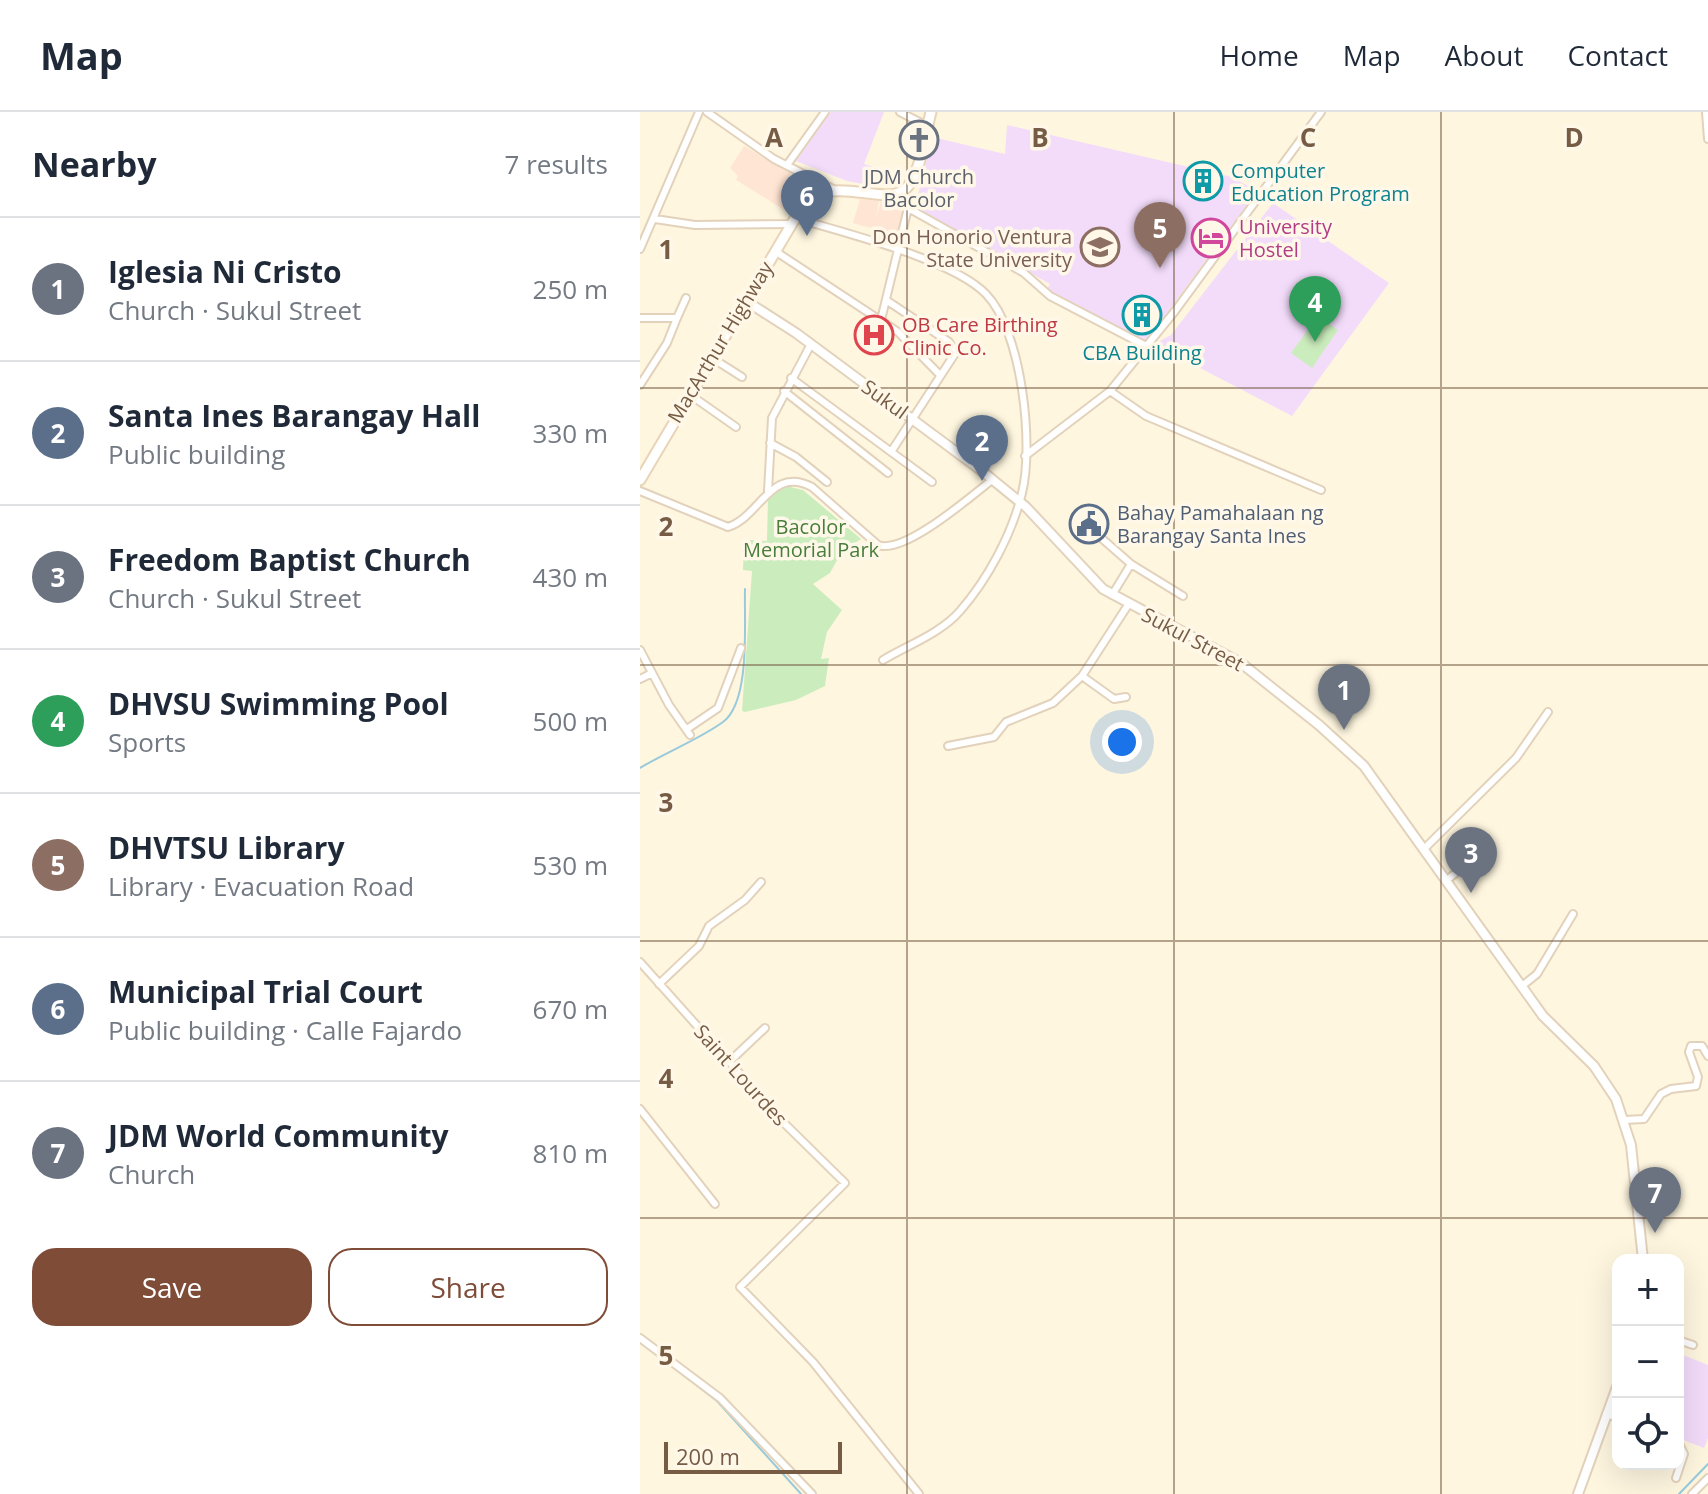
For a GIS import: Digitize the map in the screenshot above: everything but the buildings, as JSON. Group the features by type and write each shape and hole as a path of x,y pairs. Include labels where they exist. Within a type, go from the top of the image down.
{"main road":[{"path":"812,197 834,190 889,195 903,191 913,177 931,112"},
{"name":"MacArthur Highway","path":"640,480 793,221 812,197"}],"street":[{"path":"640,249 699,112"},
{"path":"707,112 787,165 834,190"},
{"path":"787,165 825,112"},
{"path":"900,112 927,126"},
{"path":"1025,456 1110,391 1148,347 1321,112"},
{"path":"1706,112 1708,139"},
{"path":"808,175 812,197"},
{"path":"881,320 908,208 903,191"},
{"path":"908,208 1024,273 1050,296 1148,347"},
{"path":"655,219 695,225 793,221 945,267 976,285 1005,320 1020,370 1025,456 1018,502 998,556 959,613 945,625 883,660"},
{"path":"775,251 881,320 912,345 940,375"},
{"path":"640,385 652,370 686,298"},
{"path":"886,300 954,347 955,355 891,452"},
{"name":"Sukul","path":"746,301 913,419 1018,502"},
{"path":"640,318 677,318"},
{"path":"768,491 772,418 811,344"},
{"path":"712,358 742,377"},
{"path":"791,378 932,482"},
{"path":"784,391 888,473"},
{"path":"1110,391 1146,416 1321,490"},
{"path":"689,394 736,427"},
{"path":"770,443 796,457 827,482"},
{"path":"640,491 728,527 753,509 768,491 788,482 806,483 878,545 890,547 941,519 992,480"},
{"name":"Sukul Street","path":"1018,502 1086,573 1112,595 1226,654 1286,697 1364,766 1550,1024 1607,1082 1631,1145 1642,1254"},
{"path":"1099,536 1131,564 1183,596"},
{"path":"1112,595 1131,564"},
{"path":"948,746 994,737 1006,722 1053,703 1082,676 1128,605"},
{"path":"640,650 688,732 718,708 741,648"},
{"path":"640,679 652,673"},
{"path":"1082,676 1114,699 1126,697"},
{"path":"1425,848 1516,758 1548,712"},
{"path":"1447,880 1463,867"},
{"path":"659,984 699,946 709,926 745,900 761,882"},
{"path":"1522,986 1537,974 1573,914"},
{"name":"Saint Lourdes","path":"640,962 729,1062 845,1183 740,1287 813,1362 919,1494"},
{"path":"729,1062 765,1028"},
{"path":"1624,1120 1644,1119 1661,1094 1671,1089 1696,1086 1698,1077 1689,1052 1695,1044 1702,1046 1708,1056"},
{"path":"640,1109 715,1204"},
{"path":"640,1338 720,1398 812,1494"},
{"path":"1684,1342 1693,1345"},
{"path":"1578,1494 1612,1398"},
{"path":"1606,1414 1612,1416"},
{"path":"1676,1478 1679,1470"},
{"path":"1692,1494 1708,1478"}],"shaded area":[{"path":"831,112 884,112 864,164 877,168 873,186 847,181 796,161"},
{"name":"Don Honorio Ventura State University","path":"1007,125 1232,177 1257,191 1145,343 1055,297 1047,289 1050,284 915,208 932,137 1005,154"},
{"path":"744,146 805,182 805,188 786,211 736,180 738,176 730,168"},
{"path":"860,199 879,201 876,219 881,201 905,205 900,236 853,223"},
{"path":"1273,203 1389,283 1292,416 1154,344 1171,335"},
{"path":"1684,1355 1708,1365 1708,1438 1704,1448 1684,1440"}],"green space":[{"path":"1318,316 1338,330 1312,368 1291,353"},
{"name":"Bacolor Memorial Park","path":"786,486 803,490 861,539 842,551 830,573 813,584 842,610 827,632 821,659 829,658 825,686 796,700 745,712 742,711 752,571 743,570 744,540 767,541 768,498"}],"waterway":[{"path":"640,768 723,722 732,712 742,679 745,589"},
{"path":"646,1346 717,1401 801,1494"},
{"path":"1679,1494 1708,1464"}],"place":[{"name":"JDM Church Bacolor","path":"919,140"},
{"name":"Computer Education Program","path":"1203,181"},
{"name":"Municipal Trial Court","path":"807,236"},
{"name":"University Hostel","path":"1211,238"},
{"name":"Don Honorio Ventura State University","path":"1100,247"},
{"name":"DHVTSU Library","path":"1160,268"},
{"name":"CBA Building","path":"1142,315"},
{"name":"OB Care Birthing Clinic Co.","path":"874,335"},
{"name":"DHVSU Swimming Pool","path":"1315,342"},
{"name":"Santa Ines Barangay Hall","path":"982,481"},
{"name":"Bahay Pamahalaan ng Barangay Santa Ines","path":"1089,524"},
{"name":"Iglesia Ni Cristo","path":"1344,730"},
{"name":"Freedom Baptist Church","path":"1471,893"},
{"name":"JDM World Community","path":"1655,1233"}]}
